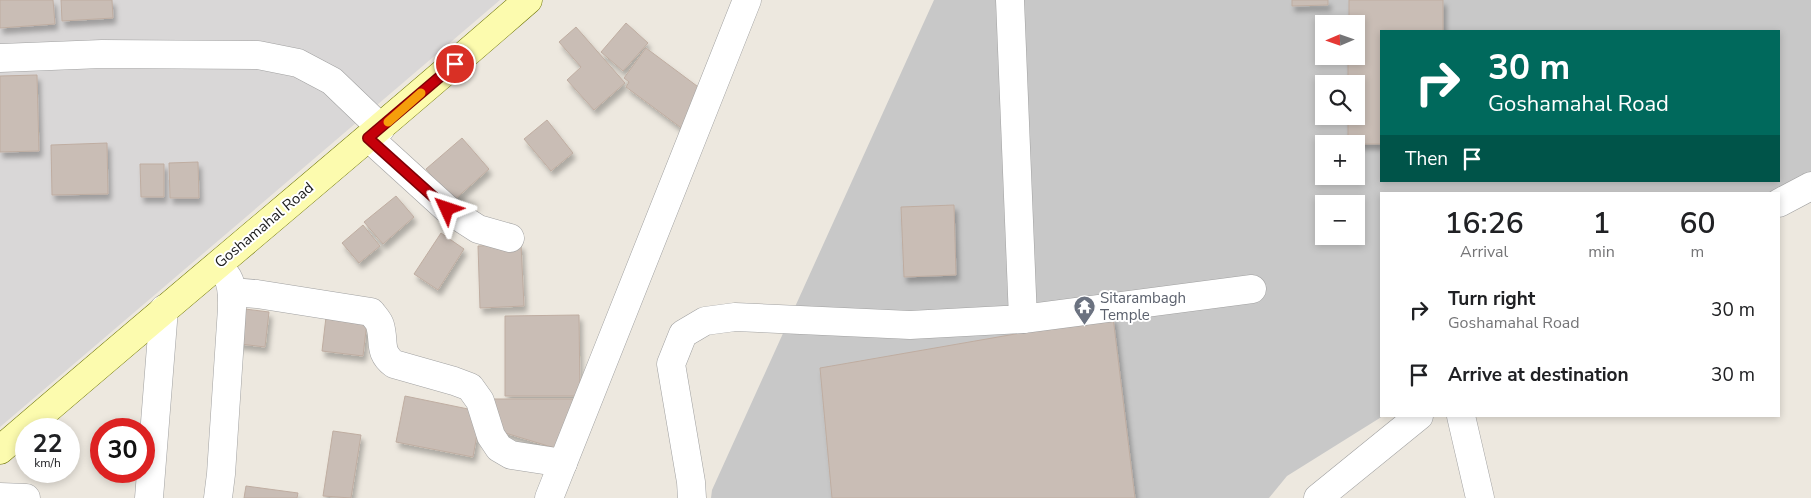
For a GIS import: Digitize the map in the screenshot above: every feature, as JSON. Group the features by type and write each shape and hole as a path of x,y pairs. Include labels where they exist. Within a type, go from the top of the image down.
{"main road":[{"name":"Goshamahal Road","path":"0,450 164,309 375,133 528,0"}],"street":[{"path":"549,498 746,0"},
{"path":"1010,0 1023,319"},
{"path":"0,58 102,54 258,54 298,63 332,81 375,133 447,209 478,228 510,238"},
{"path":"1780,202 1811,186"},
{"path":"218,264 229,278 232,292 225,425 218,498"},
{"path":"692,498 671,364 683,334 705,321 735,318 910,325 1023,319 1252,289"},
{"path":"232,292 257,294 371,312 380,324 382,345 386,358 394,364 470,387 480,401 491,436 499,448 511,455 562,463"},
{"path":"149,498 164,309"},
{"path":"1318,498 1418,417"},
{"path":"1461,417 1480,498"},
{"path":"0,496 26,498"}],"shaded area":[{"path":"0,0 500,0 0,427"},
{"name":"Sitarambagh Temple","path":"934,0 1811,0 1811,185 1780,194 1780,192 1380,192 1381,417 1287,476 1269,498 711,498 712,490"}],"building":[{"path":"0,0 53,0 55,24 0,28"},
{"path":"61,0 112,0 113,18 62,21"},
{"path":"1292,0 1328,0 1328,5 1292,6"},
{"path":"1349,0 1443,0 1443,30 1380,30 1380,144 1365,144 1365,135 1348,135 1348,125 1365,125 1365,75 1348,75 1348,65 1365,65 1365,15 1349,15"},
{"path":"626,23 648,43 623,71 601,52"},
{"path":"576,27 625,83 594,110 567,80 581,67 559,42"},
{"path":"646,48 709,95 684,130 626,87 629,82 624,78"},
{"path":"37,75 39,151 0,152 0,76"},
{"path":"547,120 573,153 551,171 524,139"},
{"path":"462,138 489,169 453,201 426,169"},
{"path":"107,143 108,194 52,195 51,145"},
{"path":"198,162 199,198 170,198 169,163"},
{"path":"140,164 164,164 164,197 141,197"},
{"path":"396,196 414,217 383,244 364,222"},
{"path":"954,205 956,275 904,277 901,207"},
{"path":"363,225 380,246 359,263 342,243"},
{"path":"441,233 464,249 438,290 414,274"},
{"path":"521,244 524,306 480,308 478,246"},
{"path":"237,308 269,312 265,347 232,343"},
{"path":"579,315 580,396 505,396 505,316"},
{"path":"326,317 367,322 363,356 322,351"},
{"path":"1113,317 1135,498 832,498 820,368"},
{"path":"405,396 473,410 478,429 473,457 396,442"},
{"path":"491,399 573,399 579,409 558,449 502,432"},
{"path":"333,431 361,435 351,498 323,496"},
{"path":"246,486 298,493 297,498 244,498"}],"slow traffic":[{"path":"388,122 421,93"}],"place":[{"name":"Sitarambagh Temple","path":"1084,326"}],"route":[{"path":"447,209 368,138 455,64"}]}
